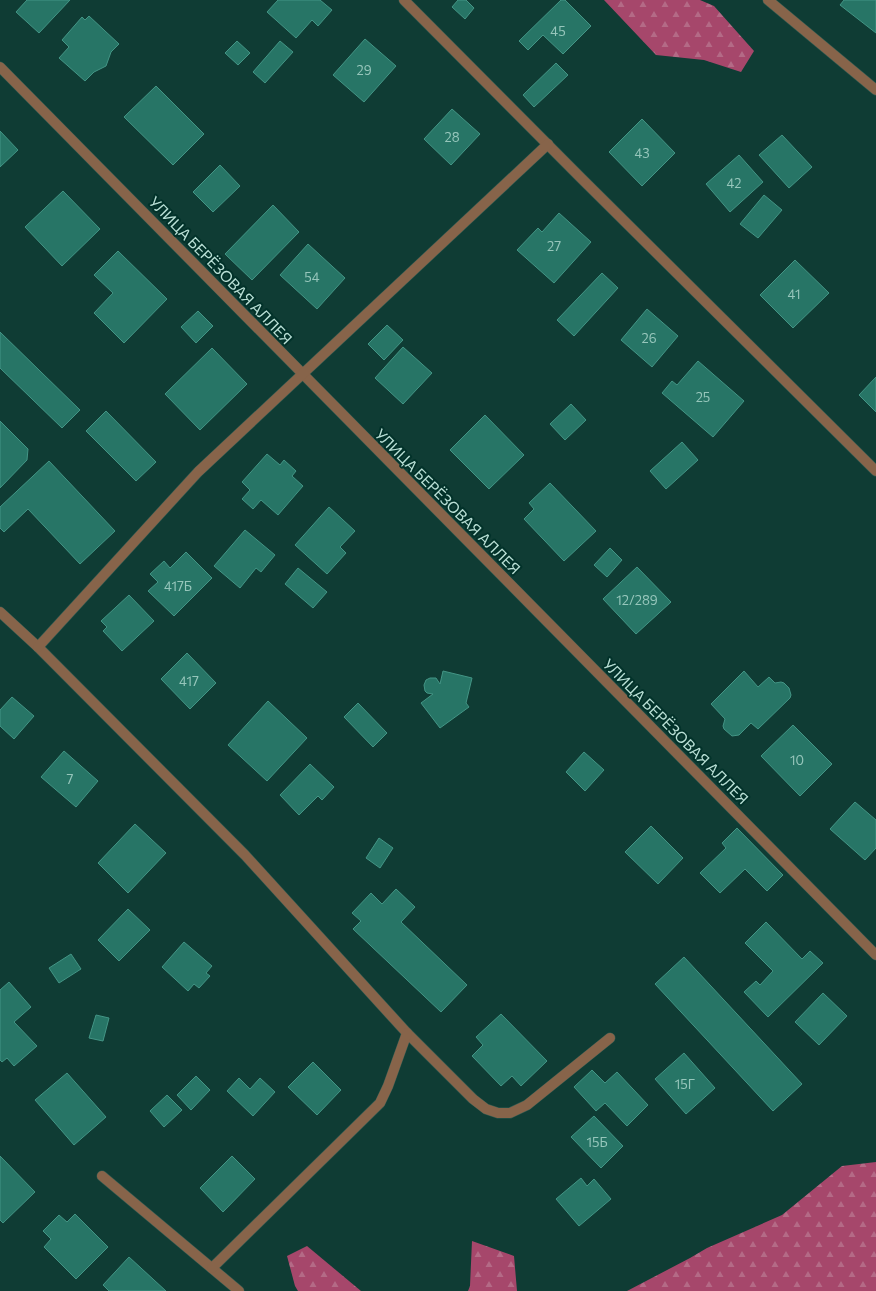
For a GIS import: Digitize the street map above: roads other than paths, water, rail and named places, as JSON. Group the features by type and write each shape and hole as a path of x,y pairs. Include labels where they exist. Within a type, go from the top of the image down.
{"street":[{"path":"404,0 876,471"},
{"path":"768,0 876,90"},
{"name":"УЛИЦА БЕРЁЗОВАЯ АЛЛЕЯ","path":"0,66 876,955"},
{"path":"38,647 198,472 548,144"},
{"path":"0,612 38,647 245,855 407,1033 486,1109 498,1113 510,1113 527,1105 610,1038"},
{"path":"212,1268 380,1103 388,1086 407,1033"},
{"path":"102,1176 239,1291"}]}
